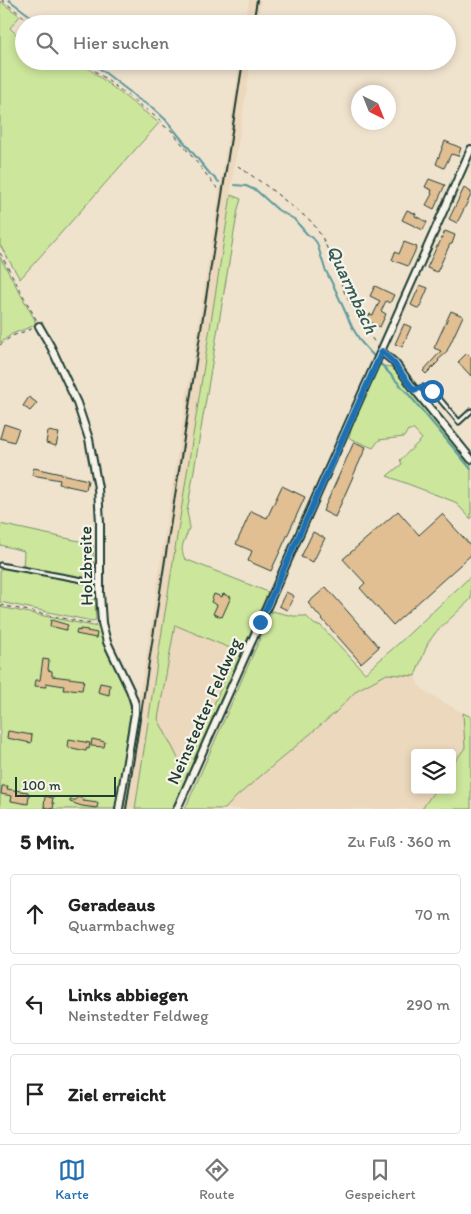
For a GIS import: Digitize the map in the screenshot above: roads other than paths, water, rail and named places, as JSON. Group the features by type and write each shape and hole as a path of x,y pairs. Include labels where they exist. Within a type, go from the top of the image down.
{"street":[{"name":"Neinstedter Feldweg","path":"177,809 471,150"},
{"name":"Holzbreite","path":"39,326 78,403 89,439 98,488 102,624 107,642 135,704 136,713 119,809"},
{"path":"380,353 394,363 471,459"}],"lane":[{"path":"414,390 423,387 432,391 459,422 471,411"},
{"path":"0,565 100,583"}],"waterway":[{"name":"Quarmbach","path":"9,0 29,15"},
{"name":"Quarmbach","path":"102,70 138,99 153,108 166,120 210,174 219,182"},
{"name":"Quarmbach","path":"235,185 246,186 257,191 278,210 294,219 313,238 317,243 325,269 361,342 410,396 471,469"}],"railway":[{"path":"254,15 257,0"},
{"path":"126,809 242,70"}]}
